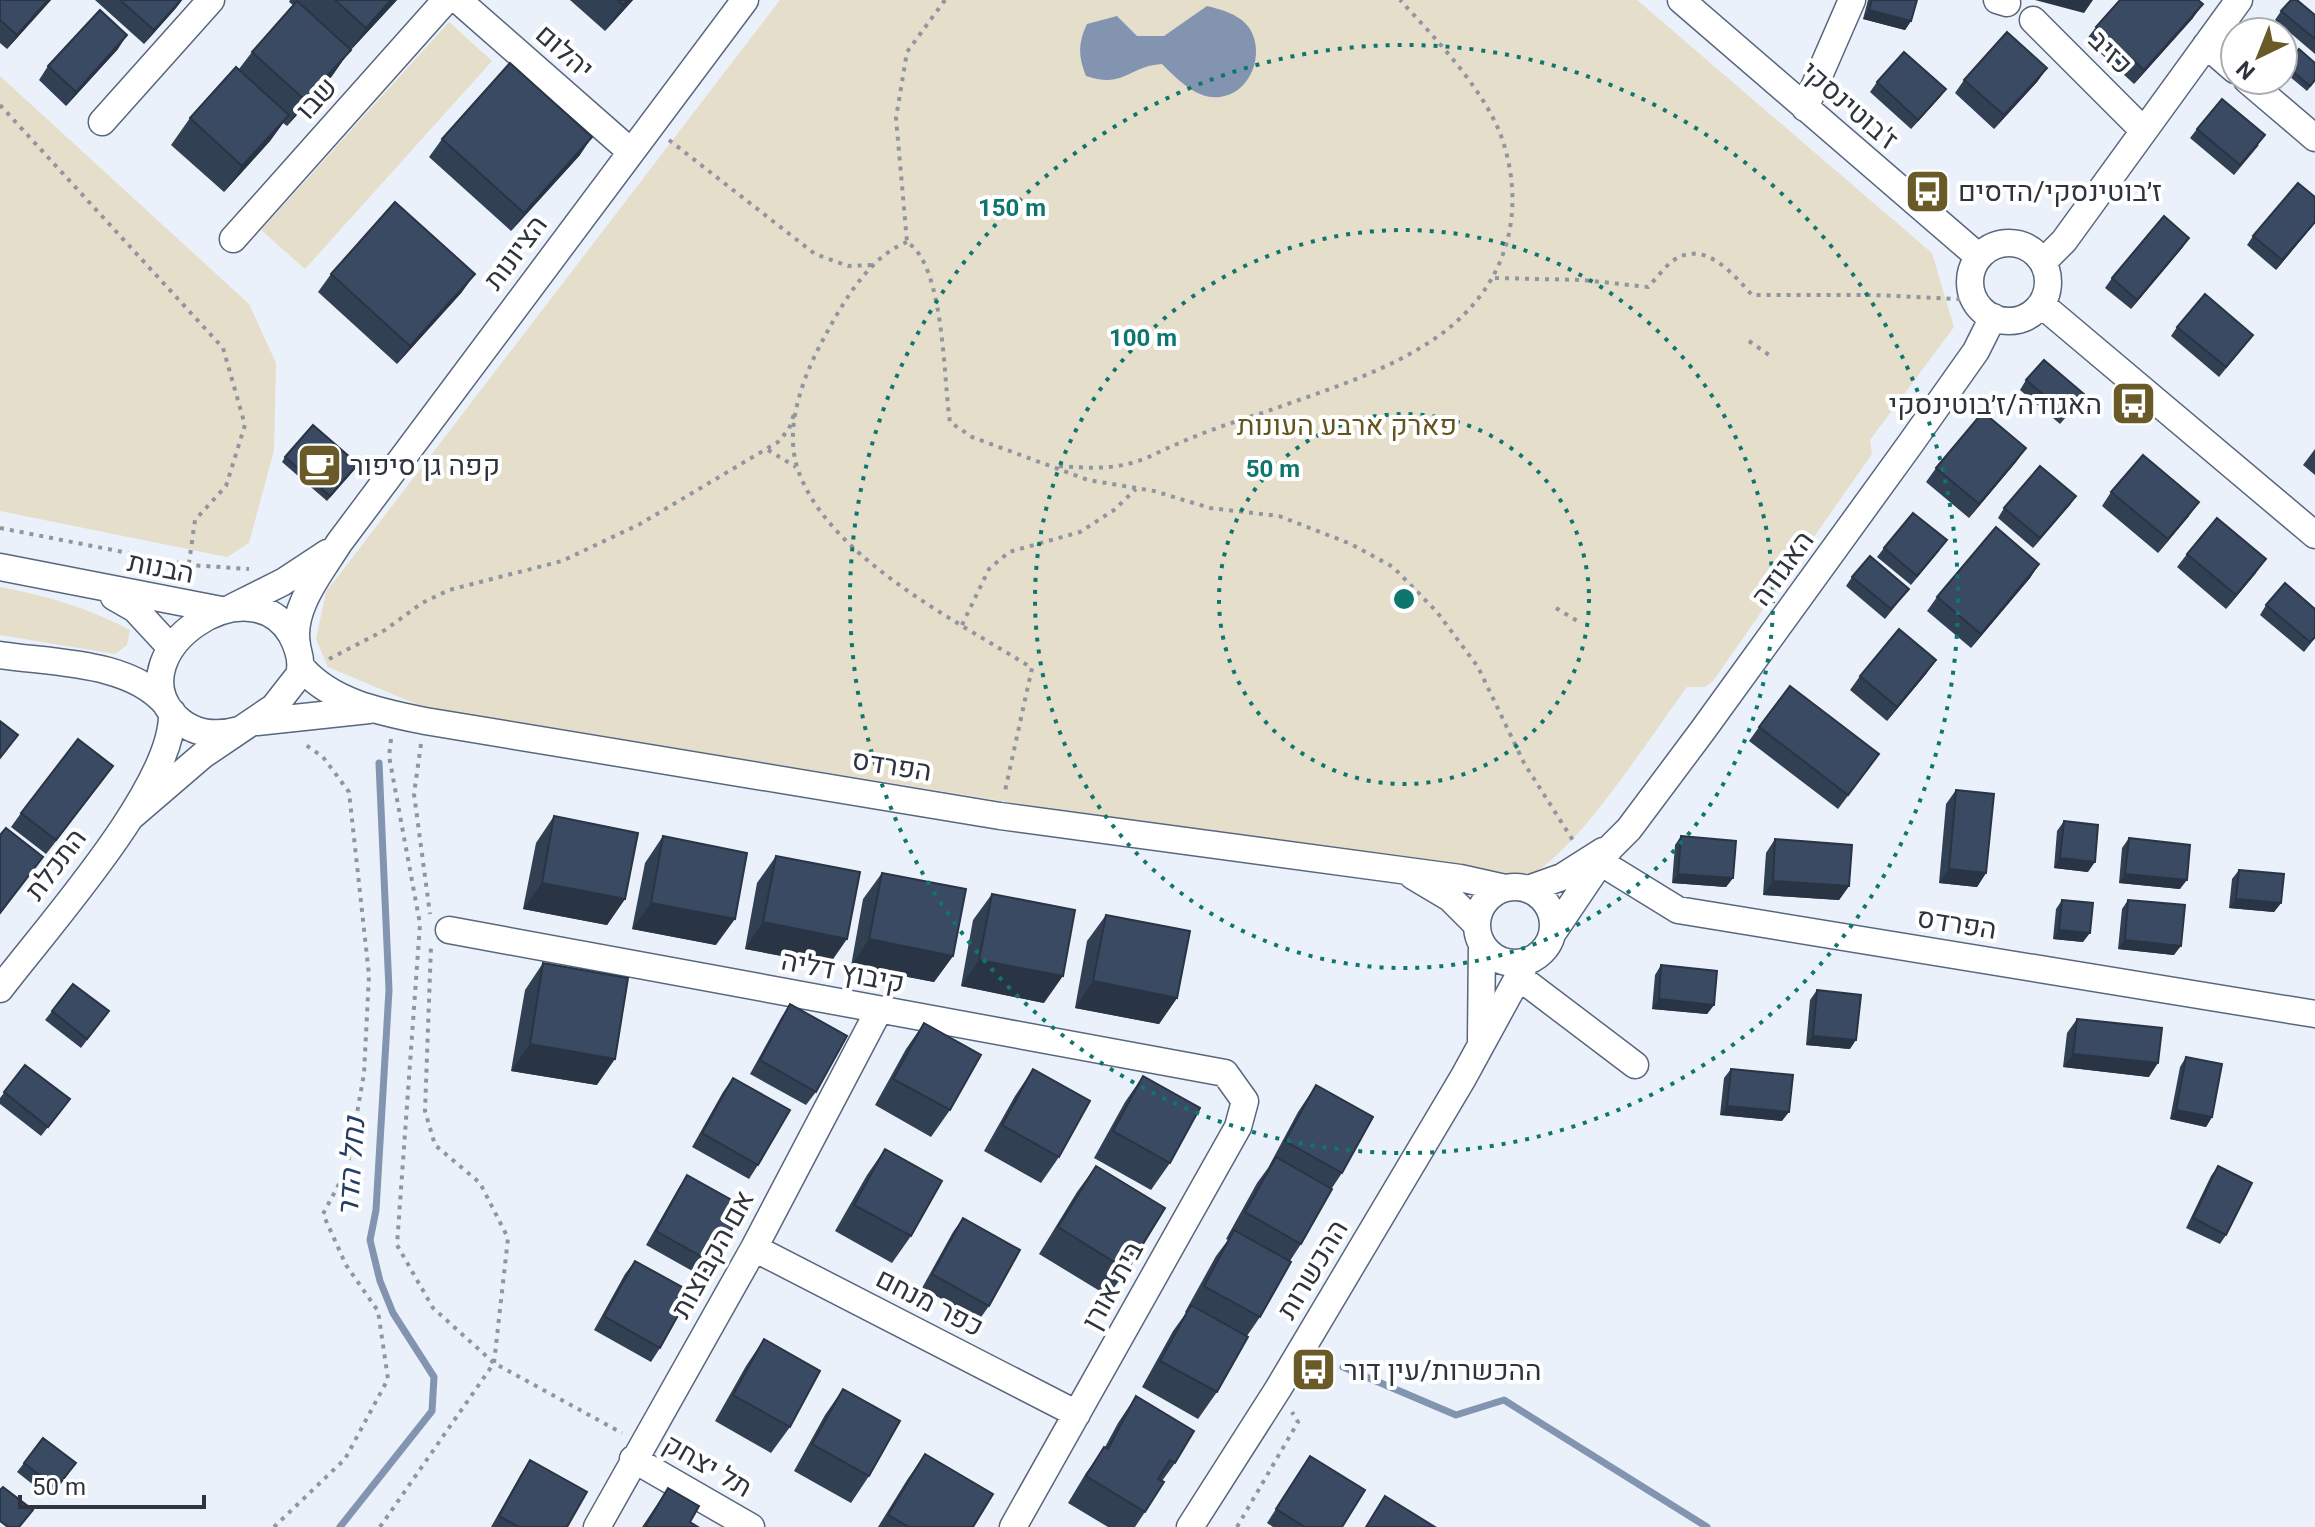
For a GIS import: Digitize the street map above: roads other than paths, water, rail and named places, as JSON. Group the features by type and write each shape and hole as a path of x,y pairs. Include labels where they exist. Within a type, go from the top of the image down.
{"street":[{"path":"102,122 211,0"},
{"name":"שבו","path":"233,239 446,0"},
{"name":"יהלום","path":"458,0 630,151"},
{"name":"הציונות","path":"301,661 297,624 307,595 339,543 745,0"},
{"name":"ז'בוטינסקי","path":"1681,0 1979,257"},
{"path":"1805,108 1852,0"},
{"path":"2043,262 2064,241 2239,0"},
{"name":"כזיב","path":"2033,20 2143,130"},
{"path":"2206,45 2219,56"},
{"path":"2266,96 2315,138"},
{"path":"2011,242 2036,250 2043,262 2048,276 2042,305 2020,320 1984,309 1969,286 1979,257 1987,249 2011,242"},
{"path":"2042,305 2315,535"},
{"name":"האגודה","path":"1552,934 1602,855 1629,829 1768,642 1976,351 1984,309"},
{"name":"הציונות","path":"226,608 283,582 339,543"},
{"name":"הבנות","path":"0,567 181,603 226,608"},
{"name":"הבנות","path":"89,586 135,609 168,652"},
{"path":"0,655 102,671 142,684 181,721 216,735 244,727 284,697 301,661 286,627 267,613 247,606 226,608 168,652 139,667 102,671"},
{"path":"168,652 159,679 169,708"},
{"name":"הפרדס","path":"301,661 322,687 384,712 425,721 1000,816 1460,878 1517,889"},
{"name":"התכלת","path":"0,989 132,816 155,779 170,736 169,708"},
{"name":"הפרדס","path":"244,727 384,712"},
{"name":"התכלת","path":"132,816 193,764 244,727"},
{"name":"האגודה","path":"1517,889 1562,877 1602,855"},
{"name":"הפרדס","path":"1602,855 1678,910 2315,1014"},
{"name":"הפרדס","path":"1403,871 1450,898 1480,934"},
{"path":"1523,969 1543,950 1552,934 1548,906 1517,889 1483,904 1480,934 1502,960 1523,969 1635,1065"},
{"name":"קיבוץ דליה","path":"437,933 1225,1073"},
{"name":"ההכשרות","path":"1480,934 1481,1040"},
{"name":"ההכשרות","path":"1190,1527 1278,1389 1463,1078 1481,1040 1523,969"},
{"name":"אם הקבוצות","path":"597,1527 754,1248 879,1010"},
{"name":"בית אורן","path":"1013,1527 1238,1127 1245,1101 1225,1073"},
{"name":"כפר מנחם","path":"754,1248 1077,1414"},
{"name":"תל יצחק","path":"638,1452 751,1527"}],"water":[{"path":"1207,6 1242,20 1254,39 1256,50 1252,71 1240,88 1231,94 1212,97 1195,92 1162,64 1110,80 1086,76 1080,50 1087,24 1117,16 1137,36 1164,36"}],"waterway":[{"name":"נחל הדר","path":"340,1527 432,1411 434,1377 393,1313 380,1281 370,1240 376,1210 389,990 379,763"},
{"path":"1343,1367 1456,1415 1504,1400 1707,1527"}],"place":[{"name":"ז׳בוטינסקי/הדסים","path":"1927,191"},
{"name":"האגודה/ז׳בוטינסקי","path":"2133,404"},
{"name":"קפה גן סיפור","path":"319,465"},
{"name":"ההכשרות/עין דור","path":"1313,1370"}],"park label":[{"name":"פארק ארבע העונות","path":"1347,425"}]}
